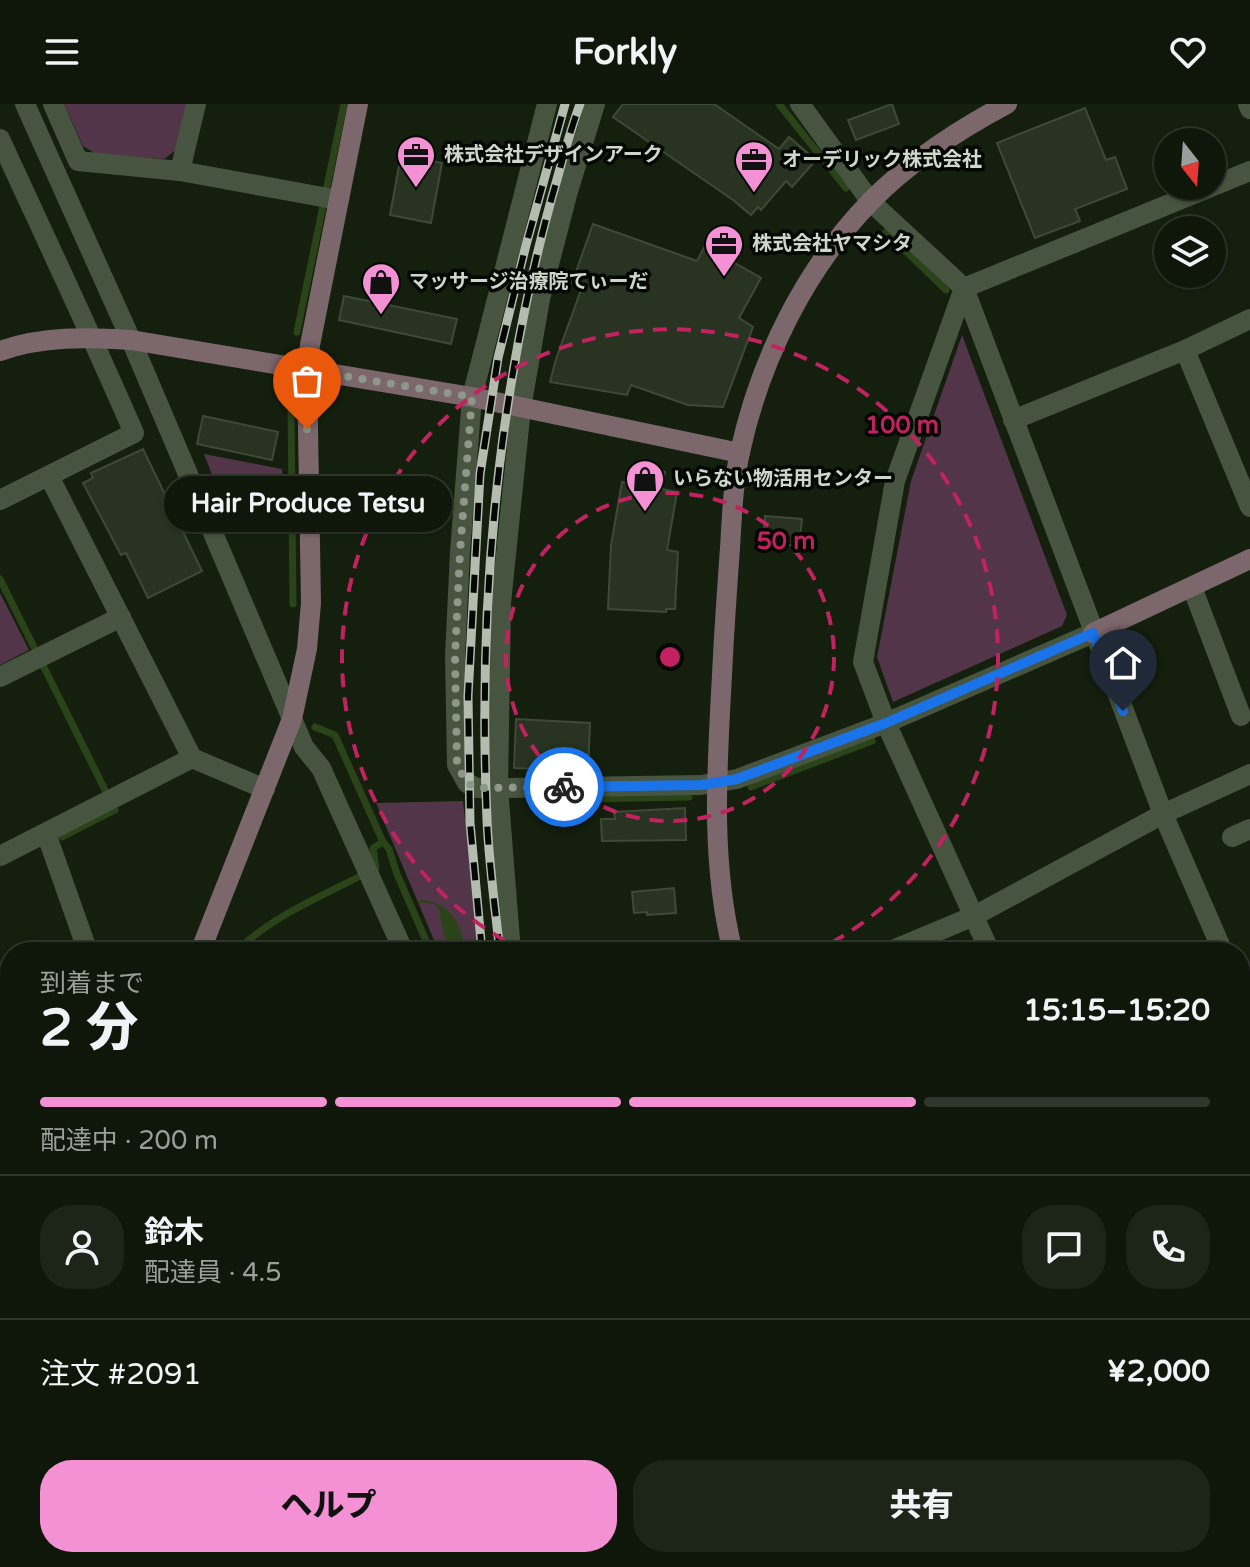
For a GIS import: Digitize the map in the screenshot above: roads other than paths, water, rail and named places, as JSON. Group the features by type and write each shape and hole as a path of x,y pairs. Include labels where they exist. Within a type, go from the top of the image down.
{"street":[{"path":"25,104 131,340 304,747 321,768 399,942"},
{"path":"53,104 78,161 180,171 329,199"},
{"path":"180,171 196,104"},
{"path":"204,942 292,719 307,649 311,603 307,370 329,199 358,104"},
{"path":"547,104 472,397 455,656 457,765 467,783 477,788 498,788 717,783 737,779 886,723 1093,633 1250,559"},
{"path":"510,942 498,788 501,603 521,408 540,299 595,104"},
{"path":"800,104 871,202 964,288 1163,814 1219,942"},
{"path":"730,942 719,863 717,783 734,490 751,407 796,304 825,255 871,202 915,162 967,125 1007,104"},
{"path":"0,139 93,337 134,433 0,500"},
{"path":"986,942 886,723 863,662 895,481 964,288 1250,171"},
{"path":"1013,420 1185,350 1250,319"},
{"path":"0,351 55,338 131,340 472,397 740,453"},
{"path":"1185,350 1250,507"},
{"path":"49,476 192,758 265,789"},
{"path":"1192,587 1241,716"},
{"path":"0,677 121,617"},
{"path":"0,856 192,758"},
{"path":"912,942 974,916 1163,814 1250,774"},
{"path":"46,833 84,942"}],"waterway":[{"path":"297,332 344,104"},
{"path":"779,104 846,188"},
{"path":"886,232 946,290"},
{"path":"291,407 293,604"},
{"path":"0,579 115,810 62,837"},
{"path":"315,727 335,735 383,842 389,849 427,942"},
{"path":"751,787 872,741"},
{"path":"531,800 689,797"},
{"path":"246,942 285,915 376,868 373,848 383,842"}],"railway":[{"path":"481,942 470,823 468,696 480,474 498,358 565,104"},
{"path":"499,942 488,836 485,741 485,662 495,506 504,428 533,273 580,104"}],"place":[{"name":"株式会社デザインアーク","path":"416,189"},
{"name":"オーデリック株式会社","path":"754,194"},
{"name":"株式会社ヤマシタ","path":"724,278"},
{"name":"マッサージ治療院てぃーだ","path":"381,316"},
{"name":"Hair Produce Tetsu","path":"307,429"},
{"name":"いらない物活用センター","path":"645,513"}]}
